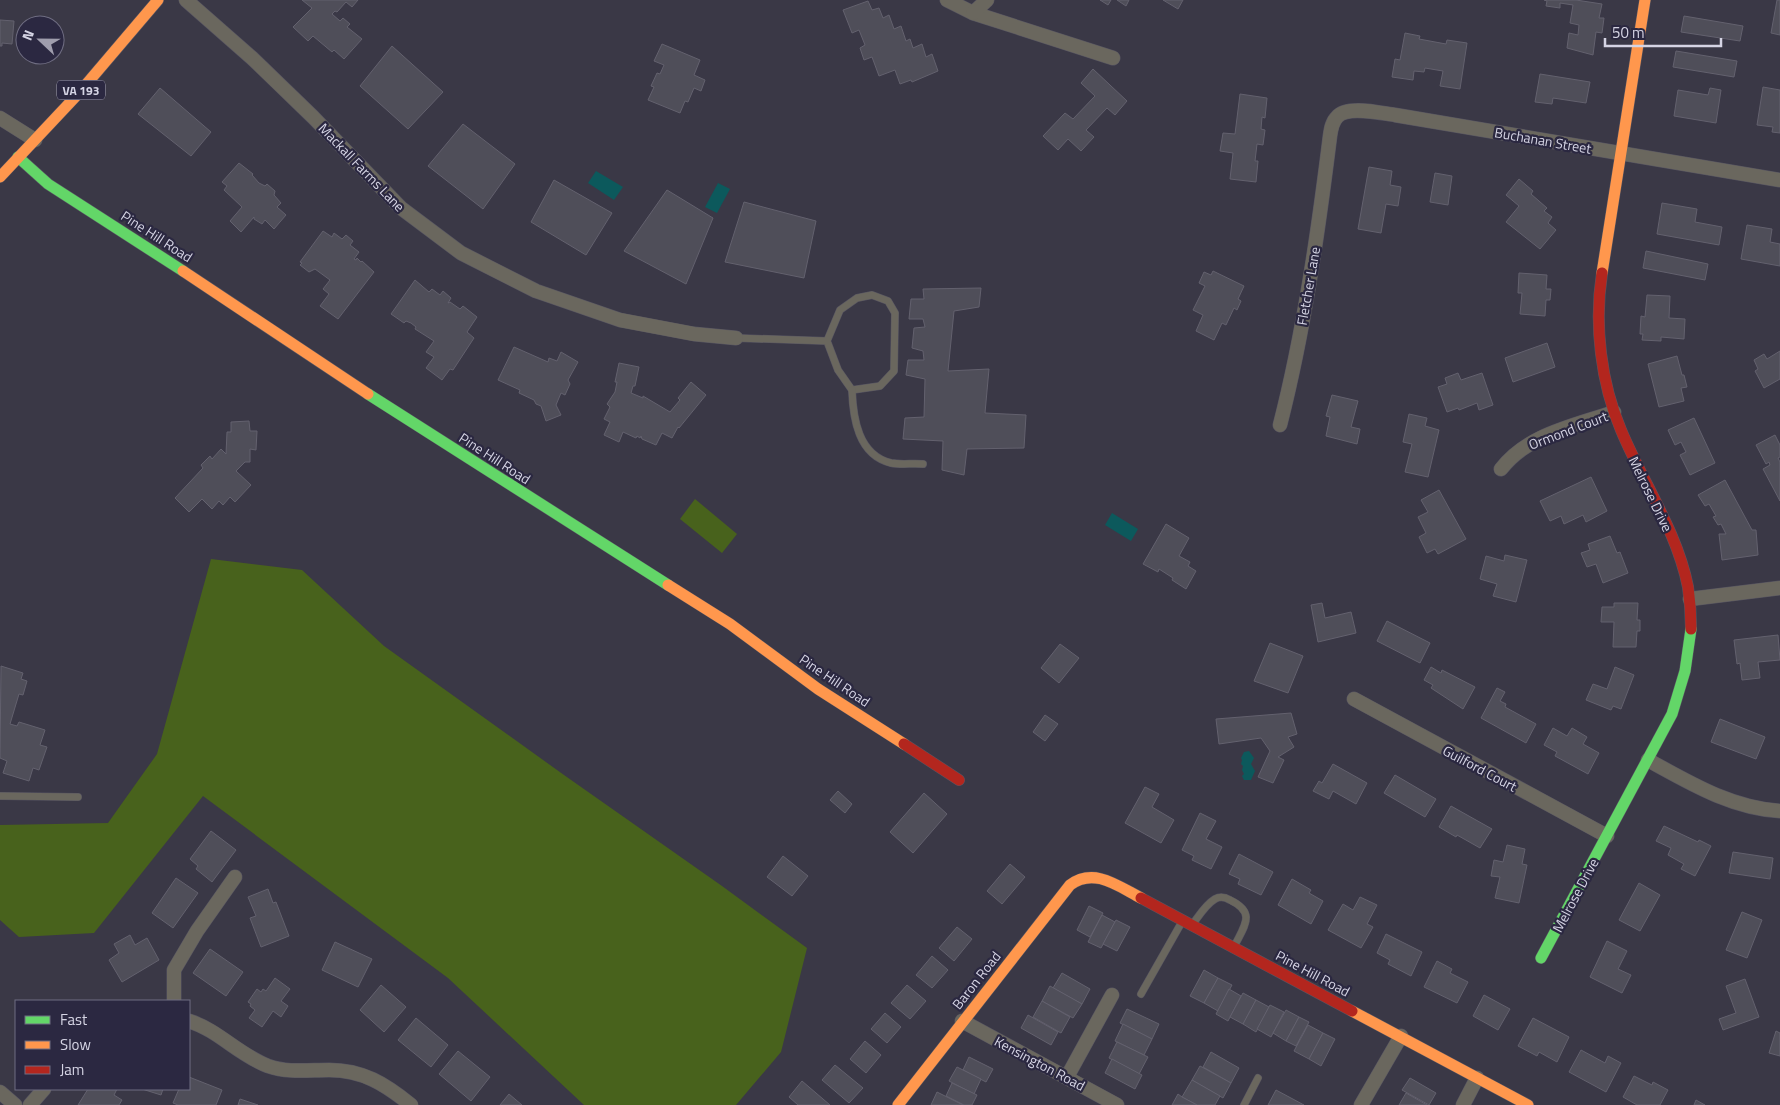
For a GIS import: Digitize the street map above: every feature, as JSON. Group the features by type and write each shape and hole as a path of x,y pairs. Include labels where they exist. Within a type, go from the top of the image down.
{"street":[{"name":"VA 193","path":"0,177 78,94 158,0"},
{"name":"Mackall Farms Lane","path":"186,0 252,58 313,117 401,208 461,253 536,291 620,320 694,334 736,338"},
{"path":"947,0 972,13 1113,58"},
{"path":"972,13 987,0"},
{"name":"Melrose Drive","path":"1541,958 1672,714 1689,658 1690,600 1684,568 1675,543 1625,442 1606,384 1600,350 1600,285 1645,0"},
{"name":"Buchanan Street","path":"1329,144 1333,122 1344,112 1355,110 1404,116 1780,180"},
{"path":"0,118 35,140"},
{"name":"Fletcher Lane","path":"1280,425 1300,333 1316,242 1329,144"},
{"name":"Pine Hill Road","path":"18,157 48,184 79,205 217,293 339,376 500,480 730,624 818,688 959,780"},
{"name":"Ormond Court","path":"1501,469 1521,448 1536,439 1614,412"},
{"path":"1690,600 1780,588"},
{"name":"Guilford Court","path":"1354,699 1607,836"},
{"path":"1648,760 1714,795 1742,805 1780,811"},
{"name":"Pine Hill Road","path":"1081,878 1092,876 1104,878 1528,1105"},
{"path":"174,1000 174,970 197,931 235,877"},
{"name":"Baron Road","path":"898,1105 1066,890 1072,883 1081,878"},
{"path":"1067,1077 1112,995"},
{"name":"Kensington Road","path":"962,1021 1117,1105"},
{"path":"190,1022 217,1035 253,1060 275,1068 294,1071 330,1070 352,1072 371,1078 388,1087 411,1105"},
{"path":"1361,1105 1401,1036"},
{"path":"1463,1105 1477,1078"},
{"path":"30,1105 43,1090"},
{"path":"0,1092 15,1105"}],"lane":[{"path":"852,390 880,386 894,371 895,313 888,301 872,296 857,298 840,310 827,341 838,370 852,390 852,412 861,438 870,451 892,463 922,464"},
{"path":"736,338 827,341"},
{"path":"0,796 78,798"},
{"path":"1141,994 1188,923 1217,898 1225,897 1239,904 1245,911 1246,920 1234,948"},
{"path":"1244,1105 1258,1078"}],"green space":[{"path":"695,499 737,534 722,553 680,519"},
{"path":"211,559 302,570 384,646 807,948 781,1052 736,1105 584,1105 448,978 203,796 94,933 19,937 0,920 0,825 108,823 157,754"}],"shaded area":[{"path":"596,171 623,187 614,200 588,183"},
{"path":"718,183 730,189 717,213 705,207"},
{"path":"1112,513 1138,529 1131,541 1105,525"},
{"path":"1249,751 1254,758 1251,764 1255,771 1251,780 1244,780 1241,758 1244,752"}],"building":[{"path":"302,0 358,0 352,7 346,2 337,12 335,11 332,14 340,21 343,18 350,24 347,27 362,39 344,59 334,50 332,52 313,36 308,41 293,27 312,8"},
{"path":"1100,0 1111,0 1108,5"},
{"path":"1117,0 1129,0 1126,6"},
{"path":"1163,0 1183,0 1178,9"},
{"path":"1544,0 1576,0 1602,4 1599,18 1604,18 1602,33 1596,32 1593,55 1567,48 1569,33 1578,35 1579,25 1570,23 1573,5 1560,3 1560,8 1546,6 1547,1"},
{"path":"1777,0 1780,0 1780,35 1771,33"},
{"path":"868,1 872,10 879,8 883,18 889,15 894,29 901,26 906,41 910,39 913,48 922,44 926,57 932,54 938,71 912,82 911,80 900,84 895,70 879,76 872,57 864,60 860,48 865,45 859,30 852,33 843,10"},
{"path":"1684,16 1743,26 1740,41 1681,32"},
{"path":"0,20 14,21 12,44 2,43 2,46 0,46"},
{"path":"1405,33 1420,36 1419,39 1446,44 1447,40 1467,43 1460,89 1440,86 1443,71 1425,68 1424,72 1414,71 1413,80 1392,77 1395,59 1400,60"},
{"path":"662,44 700,60 694,75 705,80 701,91 694,88 688,102 685,101 680,113 648,100 654,87 651,86 657,73 660,74 664,65 654,61"},
{"path":"392,46 443,92 408,129 360,86"},
{"path":"1676,51 1737,61 1734,77 1673,67"},
{"path":"1093,69 1127,101 1115,115 1107,108 1086,130 1094,137 1081,151 1068,139 1058,150 1043,136 1065,113 1073,119 1095,96 1081,83"},
{"path":"1540,74 1590,82 1586,103 1553,98 1552,104 1535,102"},
{"path":"1763,87 1780,90 1780,133 1772,132 1773,127 1757,125"},
{"path":"160,88 211,132 191,156 138,114"},
{"path":"1710,88 1721,90 1716,123 1674,116 1678,90 1708,95"},
{"path":"1240,94 1267,98 1265,118 1262,117 1261,129 1265,130 1263,145 1257,144 1255,161 1258,161 1256,182 1230,179 1233,153 1220,151 1223,133 1235,134"},
{"path":"463,124 515,164 483,209 428,166"},
{"path":"239,163 253,174 259,183 265,186 267,184 275,191 274,195 281,203 277,207 286,215 274,229 265,220 262,224 254,219 254,217 241,232 230,221 242,207 224,190 227,186 222,182"},
{"path":"1369,167 1392,171 1390,185 1401,187 1398,206 1386,204 1381,233 1358,229"},
{"path":"1435,173 1452,176 1448,205 1430,202"},
{"path":"1519,179 1533,191 1531,194 1547,208 1544,211 1552,217 1548,223 1556,230 1540,249 1506,222 1519,206 1506,195"},
{"path":"554,180 612,213 586,255 531,222"},
{"path":"667,190 713,218 686,284 624,251"},
{"path":"744,202 816,221 804,278 725,262"},
{"path":"1662,203 1697,209 1695,222 1722,227 1719,245 1657,234"},
{"path":"1747,225 1772,229 1770,242 1780,244 1780,266 1741,259"},
{"path":"323,231 332,237 334,233 342,239 346,235 353,241 350,245 359,252 354,259 356,260 357,258 362,261 374,272 338,319 320,306 329,294 323,289 330,280 315,269 309,272 300,265 302,263 300,262"},
{"path":"1646,251 1708,264 1705,280 1643,268"},
{"path":"1213,271 1244,286 1238,299 1241,301 1237,310 1234,308 1226,325 1222,323 1214,340 1196,331 1203,315 1193,310 1205,286 1199,283 1204,272 1211,275"},
{"path":"1519,273 1547,275 1546,289 1551,289 1550,300 1546,300 1545,316 1520,314 1522,293 1518,293"},
{"path":"415,280 429,292 432,289 440,295 443,291 451,298 448,303 450,302 460,309 463,306 477,317 467,332 474,338 453,370 450,369 442,380 426,368 434,357 426,352 434,341 415,329 416,327 411,323 406,321 404,323 391,314"},
{"path":"981,288 979,307 954,311 948,371 989,369 985,413 1026,415 1024,448 967,449 964,475 942,470 943,441 903,439 905,418 924,417 925,379 906,375 908,360 924,360 923,351 912,348 914,328 925,327 923,319 909,319 911,299 924,299 923,289"},
{"path":"1647,295 1670,296 1669,318 1685,319 1684,339 1661,337 1661,341 1642,340 1643,334 1640,334 1641,316 1645,317"},
{"path":"1547,343 1555,367 1513,382 1505,358"},
{"path":"514,347 548,362 549,358 557,361 561,352 578,362 568,380 570,384 565,395 561,393 556,405 561,415 546,421 541,406 536,404 534,400 519,393 520,390 498,380"},
{"path":"1780,351 1780,379 1764,388 1755,371 1758,369 1754,360 1764,354 1767,359"},
{"path":"1677,356 1687,387 1681,388 1684,401 1659,407 1648,364"},
{"path":"619,363 639,367 635,386 633,386 631,393 643,398 643,396 670,412 691,382 706,395 678,427 672,438 662,433 656,445 642,439 641,436 636,438 623,432 619,442 604,435 610,422 604,419 610,407 607,404 615,392"},
{"path":"1458,373 1461,380 1482,373 1493,405 1479,410 1477,403 1459,410 1458,408 1447,412 1438,387 1447,384 1445,378"},
{"path":"1332,395 1358,401 1351,427 1360,429 1357,444 1326,436 1330,417 1326,416"},
{"path":"1409,414 1427,418 1425,426 1439,430 1428,477 1405,472 1412,444 1403,442"},
{"path":"1694,418 1715,463 1690,475 1680,455 1686,452 1681,442 1675,445 1668,430"},
{"path":"249,421 250,431 257,431 256,450 250,449 250,462 245,462 236,471 251,485 235,502 230,497 223,505 219,501 212,509 202,499 189,512 175,498 203,468 201,465 210,456 212,459 221,449 226,454 227,432 231,432 231,422"},
{"path":"1775,435 1780,445 1780,457 1778,458 1780,462 1780,501 1763,469 1770,465 1769,462 1766,464 1756,445"},
{"path":"1591,477 1607,511 1586,522 1583,515 1564,524 1561,516 1550,521 1540,501"},
{"path":"1725,480 1752,530 1756,530 1758,555 1722,560 1719,534 1726,534 1721,524 1718,525 1713,517 1716,516 1709,504 1705,506 1698,495"},
{"path":"1439,490 1466,539 1438,554 1435,549 1427,553 1419,537 1426,533 1418,517 1428,512 1421,500"},
{"path":"1166,524 1189,538 1179,556 1190,562 1188,566 1196,571 1186,589 1159,569 1158,572 1143,564"},
{"path":"1610,536 1617,553 1620,552 1628,573 1603,583 1596,564 1587,567 1581,553 1590,550 1588,544"},
{"path":"1505,555 1527,560 1516,602 1493,596 1497,584 1480,579 1486,556 1504,561"},
{"path":"1322,603 1325,618 1351,612 1356,633 1318,642 1311,605"},
{"path":"1614,603 1638,603 1637,620 1640,620 1640,631 1637,631 1636,647 1613,647 1614,622 1601,622 1602,607 1614,607"},
{"path":"1387,621 1430,643 1420,663 1377,641"},
{"path":"1778,635 1780,660 1758,662 1760,678 1742,680 1740,663 1737,664 1734,640"},
{"path":"1270,643 1303,656 1288,693 1254,681"},
{"path":"1060,644 1079,658 1059,683 1041,668"},
{"path":"1,666 23,673 21,679 27,681 23,695 19,694 10,724 17,726 19,722 45,730 40,745 47,747 39,770 33,768 29,781 3,773 7,761 0,758"},
{"path":"1431,667 1441,673 1442,670 1475,687 1463,709 1431,688 1433,685 1424,680"},
{"path":"1615,667 1634,675 1621,709 1613,706 1611,710 1586,700 1593,684 1607,689"},
{"path":"1497,688 1505,692 1500,701 1506,704 1505,707 1536,724 1526,743 1481,718"},
{"path":"1291,713 1297,734 1288,737 1294,747 1278,757 1284,760 1273,783 1258,777 1270,751 1261,738 1219,744 1216,719"},
{"path":"1045,715 1058,724 1045,741 1033,732"},
{"path":"1720,719 1765,737 1756,759 1711,742"},
{"path":"1553,728 1567,736 1572,728 1587,737 1583,744 1599,753 1588,774 1555,756 1557,752 1544,745"},
{"path":"1333,764 1367,783 1356,804 1333,791 1329,799 1313,791 1319,781 1322,783"},
{"path":"1395,775 1436,799 1425,817 1384,793"},
{"path":"1145,787 1159,794 1152,807 1174,820 1161,843 1125,823"},
{"path":"838,791 852,804 845,813 830,800"},
{"path":"924,793 947,814 913,853 890,832"},
{"path":"1451,806 1492,829 1480,848 1439,827"},
{"path":"1200,813 1216,821 1206,839 1222,847 1211,869 1192,860 1194,856 1182,850"},
{"path":"1664,826 1711,846 1695,876 1681,869 1684,864 1668,855 1671,848 1656,841"},
{"path":"211,831 236,850 212,882 196,869 198,866 190,859"},
{"path":"1507,845 1525,849 1522,864 1527,865 1519,903 1495,898 1500,877 1491,876 1494,860 1503,862"},
{"path":"1733,852 1773,858 1770,879 1729,873"},
{"path":"1239,854 1273,872 1261,895 1238,884 1240,879 1229,874"},
{"path":"783,856 808,876 792,896 767,877"},
{"path":"1010,864 1025,877 1002,904 987,891"},
{"path":"176,878 198,893 173,928 152,913"},
{"path":"1292,879 1311,890 1309,893 1323,901 1311,924 1278,905"},
{"path":"1639,883 1660,895 1640,931 1619,920"},
{"path":"268,889 273,903 276,902 289,936 261,947 250,918 256,916 248,897"},
{"path":"1360,897 1377,905 1367,924 1373,927 1361,948 1328,930 1343,904 1353,910"},
{"path":"1089,906 1103,913 1090,937 1077,930"},
{"path":"1742,912 1762,920 1747,958 1726,950"},
{"path":"1102,915 1115,922 1101,948 1088,942"},
{"path":"1116,920 1130,927 1117,951 1103,944"},
{"path":"957,927 972,939 954,961 939,948"},
{"path":"1386,934 1422,952 1411,976 1388,964 1390,960 1377,953"},
{"path":"130,935 135,945 147,938 159,960 122,982 109,960 119,953 114,944"},
{"path":"1607,941 1627,951 1618,969 1631,975 1622,993 1590,977"},
{"path":"335,942 372,959 358,987 322,970"},
{"path":"210,949 243,972 226,996 193,973"},
{"path":"932,956 948,970 932,988 916,975"},
{"path":"1437,961 1452,969 1450,973 1468,982 1457,1003 1424,987"},
{"path":"1204,970 1218,978 1204,1003 1190,996"},
{"path":"1062,973 1090,989 1082,1004 1053,988"},
{"path":"275,978 290,989 281,1001 288,1006 281,1017 273,1011 262,1027 249,1018 255,1010 248,1002 257,989 261,992 263,989 266,991"},
{"path":"1218,978 1232,985 1218,1011 1204,1003"},
{"path":"1745,979 1759,1017 1723,1030 1719,1019 1736,1013 1726,986"},
{"path":"381,985 406,1007 384,1032 360,1010"},
{"path":"907,985 926,1001 910,1019 891,1003"},
{"path":"1050,986 1082,1004 1073,1018 1042,1001"},
{"path":"1229,989 1241,996 1228,1021 1216,1014"},
{"path":"1243,993 1256,1000 1243,1024 1230,1017"},
{"path":"1484,995 1510,1009 1498,1030 1473,1016"},
{"path":"1256,1000 1269,1007 1256,1032 1243,1024"},
{"path":"1042,1001 1070,1017 1061,1033 1033,1017"},
{"path":"1270,1005 1284,1012 1271,1037 1257,1029"},
{"path":"1127,1009 1159,1024 1152,1039 1120,1023"},
{"path":"1286,1010 1299,1017 1286,1041 1273,1033"},
{"path":"885,1013 901,1027 887,1043 871,1029"},
{"path":"1028,1015 1058,1032 1051,1045 1021,1028"},
{"path":"1299,1017 1309,1022 1296,1046 1286,1041"},
{"path":"416,1018 448,1045 431,1067 398,1040"},
{"path":"1533,1018 1569,1037 1557,1062 1539,1052 1537,1056 1518,1046"},
{"path":"1123,1024 1152,1039 1144,1055 1115,1041"},
{"path":"1308,1025 1323,1033 1309,1059 1294,1051"},
{"path":"1776,1031 1780,1033 1780,1056 1769,1053"},
{"path":"1323,1033 1335,1039 1321,1066 1309,1059"},
{"path":"865,1041 881,1055 866,1073 850,1059"},
{"path":"1117,1042 1148,1057 1139,1074 1109,1058"},
{"path":"1581,1050 1605,1063 1608,1056 1621,1063 1606,1092 1569,1072"},
{"path":"458,1051 490,1077 471,1101 439,1074"},
{"path":"1211,1052 1239,1068 1231,1083 1203,1067"},
{"path":"969,1057 993,1069 986,1082 963,1070"},
{"path":"1112,1059 1142,1075 1135,1089 1105,1073"},
{"path":"835,1065 863,1088 849,1103 822,1080"},
{"path":"1200,1066 1231,1083 1223,1098 1192,1080"},
{"path":"957,1067 981,1079 974,1094 949,1081"},
{"path":"1634,1076 1652,1085 1653,1082 1668,1090 1660,1105 1637,1105 1623,1097"},
{"path":"190,1077 222,1090 216,1105 178,1105 173,1103 179,1090 190,1090"},
{"path":"1410,1078 1436,1093 1429,1105 1402,1090"},
{"path":"1192,1080 1220,1096 1215,1105 1197,1105 1182,1097"},
{"path":"802,1081 830,1105 798,1105 789,1097"},
{"path":"952,1083 977,1095 972,1105 964,1105 946,1096"},
{"path":"87,1090 116,1090 114,1095 122,1100 119,1105 78,1105"},
{"path":"145,1090 163,1090 161,1095"},
{"path":"1276,1090 1304,1105 1268,1105"},
{"path":"937,1092 963,1105 931,1105"},
{"path":"1406,1093 1427,1105 1399,1105"},
{"path":"509,1094 522,1105 500,1105"},
{"path":"1178,1094 1182,1097 1197,1105 1172,1105"},
{"path":"240,1099 258,1105 238,1105"},
{"path":"1696,1100 1705,1105 1694,1105"}],"traffic: fast":[{"path":"18,157 48,184 183,271"},
{"path":"368,394 668,585"},
{"path":"1541,958 1672,714 1685,671 1691,629"}],"traffic: slow":[{"path":"0,177 78,94 158,0"},
{"path":"1602,273 1645,0"},
{"path":"183,271 368,394"},
{"path":"668,585 730,624 818,689 904,744"},
{"path":"898,1105 1070,885 1079,880 1097,878 1115,884 1141,898"},
{"path":"1352,1011 1528,1105"}],"traffic: jam":[{"path":"1602,273 1599,333 1608,393 1621,430 1676,546 1688,587 1691,629"},
{"path":"904,744 959,780"},
{"path":"1141,898 1352,1011"}]}
